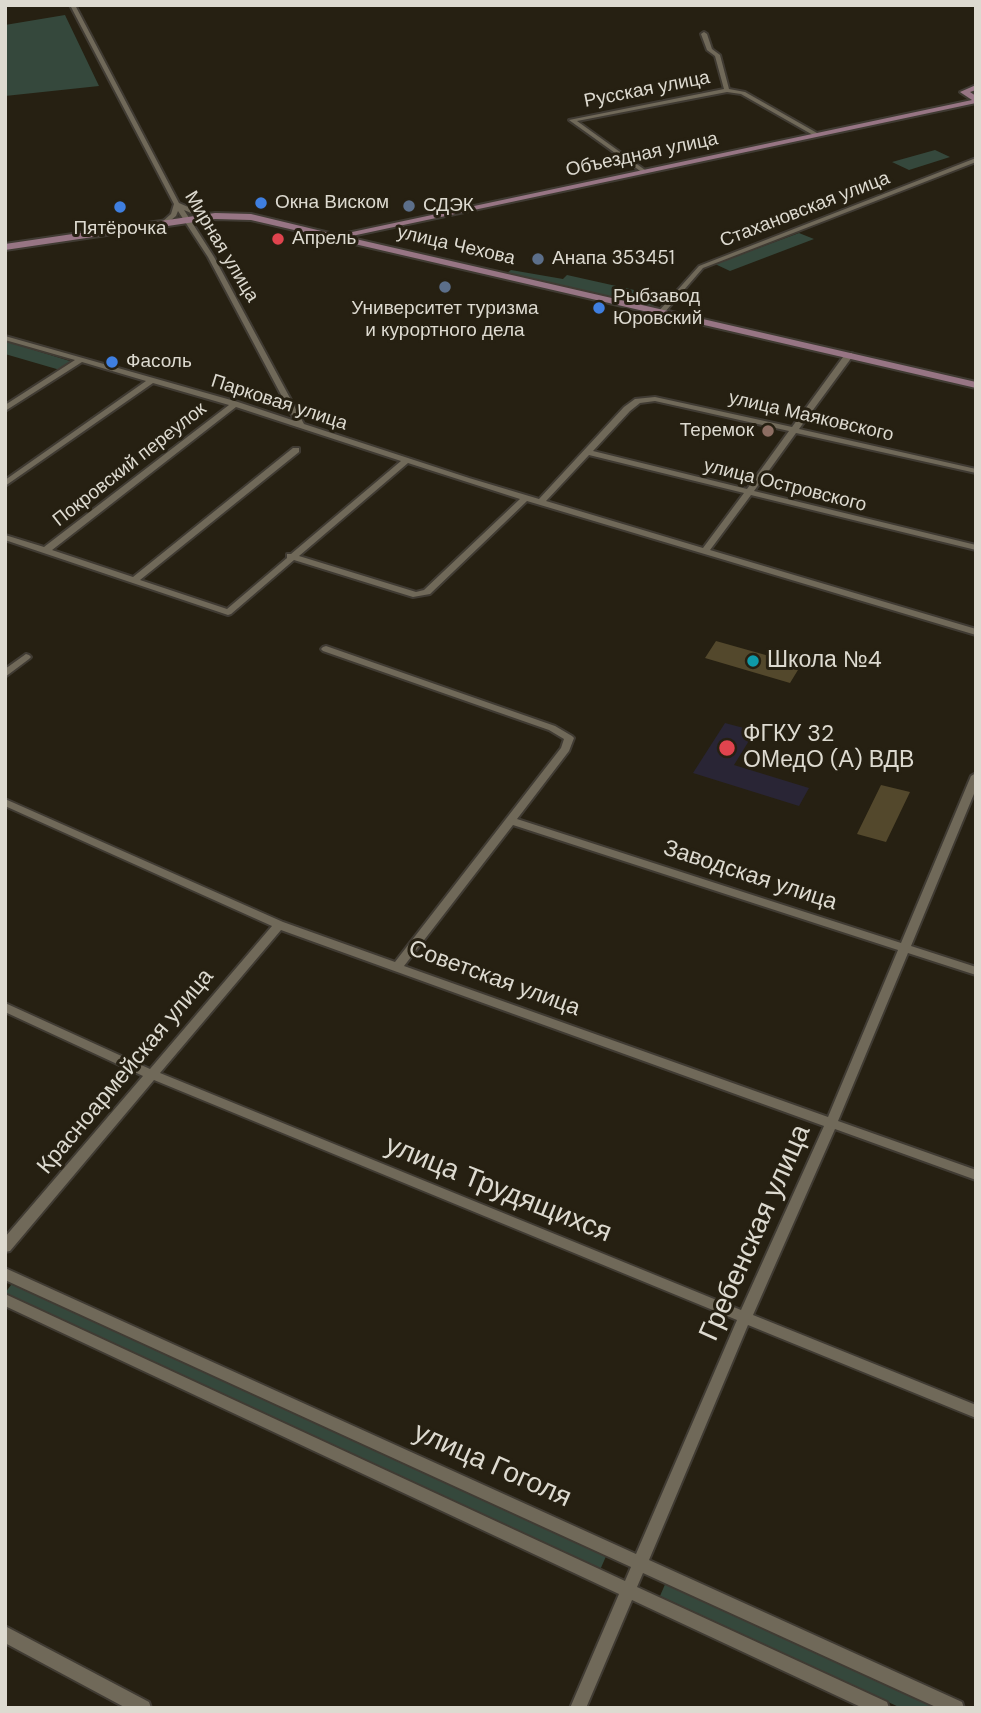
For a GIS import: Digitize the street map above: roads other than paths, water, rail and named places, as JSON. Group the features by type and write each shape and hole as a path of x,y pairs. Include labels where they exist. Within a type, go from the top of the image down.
{"main road":[{"path":"964,92 976,87"},
{"path":"964,92 976,100"},
{"path":"953,105 963,99 964,92"},
{"name":"Объездная улица","path":"337,236 976,100"},
{"name":"улица Чехова","path":"5,247 215,216 251,217 976,385"}],"street":[{"name":"Мирная улица","path":"72,5 177,204 211,257 301,426"},
{"path":"704,34 710,50 717,55 727,90 744,93 815,134"},
{"name":"Русская улица","path":"643,171 572,120 727,90"},
{"name":"Стахановская улица","path":"662,312 701,267 976,160"},
{"path":"164,223 174,215 177,204 193,212 215,216"},
{"name":"Парковая улица","path":"5,338 235,404 526,498 976,632"},
{"path":"705,551 849,355"},
{"path":"5,409 80,360"},
{"path":"5,484 150,381"},
{"name":"улица Маяковского","path":"588,452 627,408 638,401 669,401 976,471"},
{"name":"Покровский переулок","path":"45,551 235,404"},
{"path":"133,581 296,450"},
{"path":"541,502 588,452"},
{"name":"улица Островского","path":"588,452 976,548"},
{"path":"5,537 228,612 290,556 406,460"},
{"path":"290,556 416,595 427,592 526,498"},
{"path":"326,649 552,728 569,738 566,749 398,966"},
{"path":"5,674 26,657"},
{"name":"Гребенская улица","path":"578,1708 745,1317 831,1124 976,776"},
{"name":"Советская улица","path":"5,802 279,925 976,1175"},
{"name":"Заводская улица","path":"512,821 976,971"},
{"name":"Красноармейская улица","path":"5,1247 279,925"},
{"name":"улица Трудящихся","path":"5,1007 151,1075 976,1412"},
{"name":"улица Гоголя","path":"5,1275 956,1708"},
{"path":"5,1300 881,1708"},
{"path":"5,1634 143,1708"}],"place":[{"name":"Окна Виском","path":"261,203"},
{"name":"СДЭК","path":"409,206"},
{"name":"Пятёрочка","path":"120,207"},
{"name":"Апрель","path":"278,239"},
{"name":"Анапа 353451","path":"538,259"},
{"name":"Университет туризма и курортного дела","path":"445,287"},
{"name":"Рыбзавод Юровский","path":"599,308"},
{"name":"Фасоль","path":"112,362"},
{"name":"Теремок","path":"768,431"},
{"name":"Школа №4","path":"753,661"},
{"name":"ФГКУ 32 ОМедО (А) ВДВ","path":"727,748"}]}
